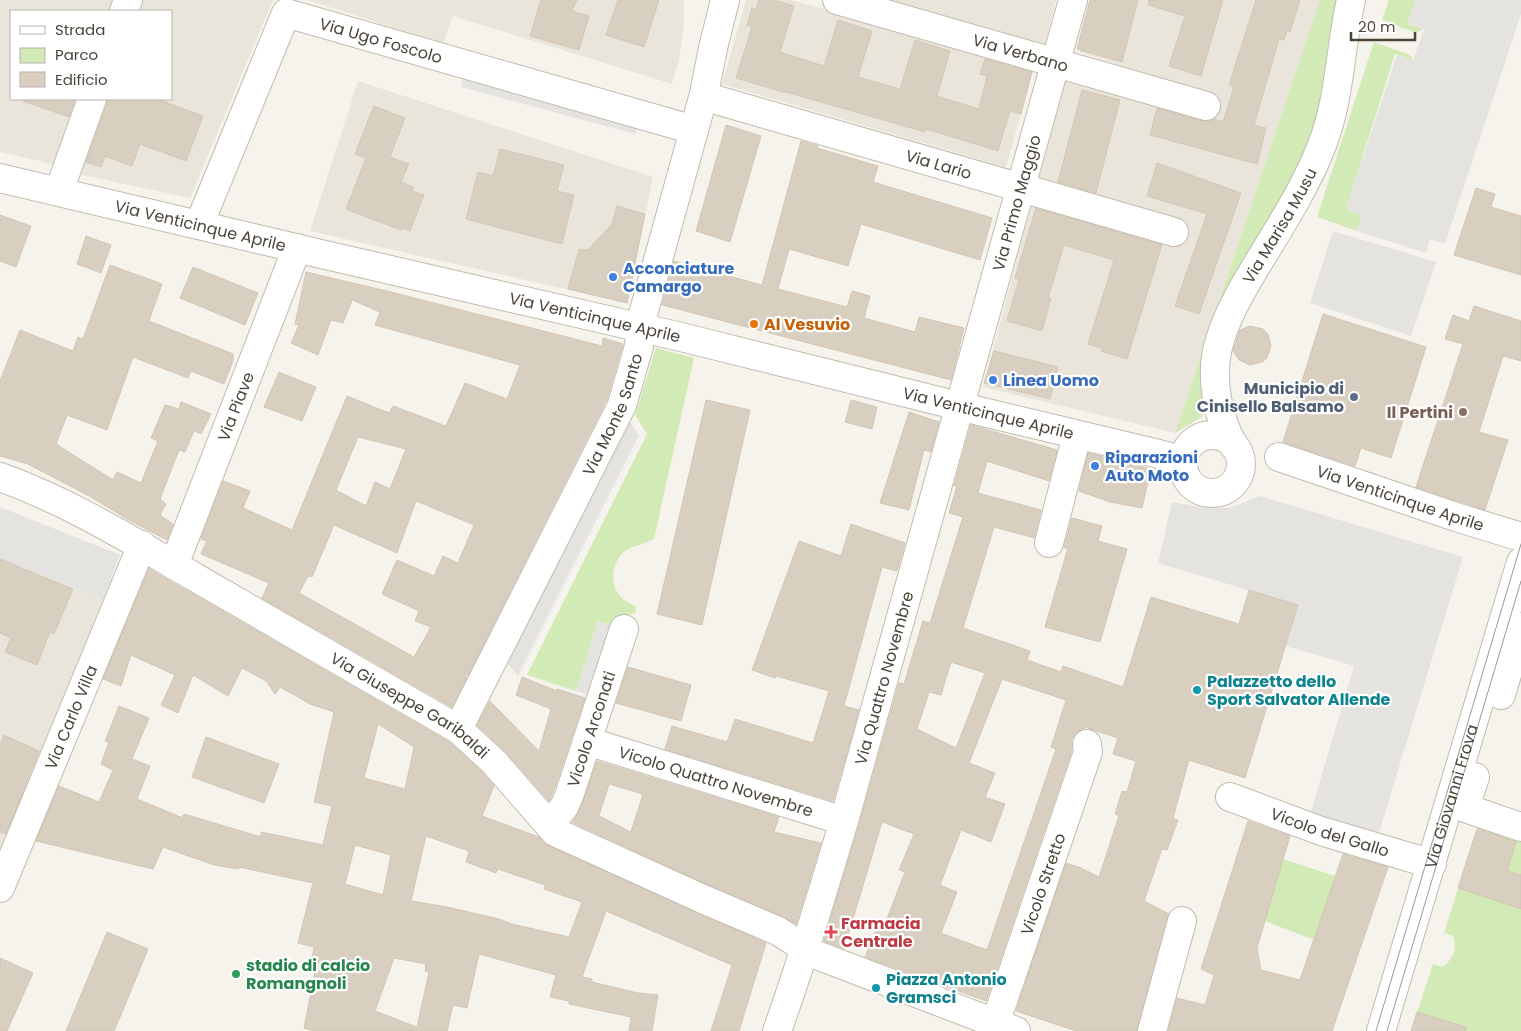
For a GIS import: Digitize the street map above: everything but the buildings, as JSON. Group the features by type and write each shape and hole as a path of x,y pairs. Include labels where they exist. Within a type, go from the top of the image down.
{"street":[{"name":"Via Monte Santo","path":"713,48 715,0"},
{"name":"Via Monte Santo","path":"458,729 622,405 639,346 642,318 704,94 725,0"},
{"name":"Via Verbano","path":"837,0 1206,106"},
{"name":"Via Primo Maggio","path":"960,406 1073,0"},
{"name":"Via Marisa Musu","path":"1234,446 1226,432 1219,407 1216,378 1218,349 1230,314 1241,292 1302,190 1322,145 1334,105 1346,19 1351,0"},
{"name":"Via Ugo Foscolo","path":"199,225 286,13 694,130"},
{"name":"Via Lario","path":"704,94 720,101 1174,232"},
{"path":"59,191 92,100"},
{"name":"Via Venticinque Aprile","path":"0,178 642,328 1170,457 1184,471"},
{"name":"Via Piave","path":"174,565 297,248"},
{"name":"Via Quattro Novembre","path":"804,949 815,919 844,821 955,418 960,406"},
{"path":"1049,543 1077,435"},
{"path":"1212,435 1220,437 1234,446 1240,460 1239,472 1234,481 1225,490 1213,493 1198,490 1188,480 1184,471 1183,458 1190,445 1200,438 1212,435"},
{"name":"Via Venticinque Aprile","path":"1279,457 1456,518 1521,537"},
{"name":"Via Giuseppe Garibaldi","path":"0,477 34,489 142,545 458,729 494,762 555,832 778,931 804,949"},
{"name":"Via Carlo Villa","path":"0,888 142,545"},
{"name":"Via Giovanni Frova","path":"1381,1031 1521,562"},
{"path":"1521,627 1465,808 1521,827"},
{"name":"Vicolo Arconati","path":"549,824 564,807 624,629"},
{"name":"Vicolo Quattro Novembre","path":"587,741 844,821"},
{"name":"Vicolo Stretto","path":"1006,1028 1088,752 1087,744"},
{"name":"Vicolo del Gallo","path":"1230,797 1321,831 1432,864"},
{"path":"1152,1031 1182,921"},
{"path":"777,1031 799,971 804,949 1006,1028"}],"shaded area":[{"path":"0,0 115,0 111,10 10,10 10,100 81,100 57,165 0,152"},
{"path":"137,0 273,0 190,198 73,173 100,100 172,100 172,10 133,10"},
{"path":"308,0 684,0 684,23 679,60 672,84 453,16 443,44"},
{"path":"746,0 791,0 1034,66 1006,167 722,84"},
{"path":"881,0 1056,0 1044,48"},
{"path":"1093,0 1320,0 1175,433 983,387 1033,199 1178,243 1185,221 1038,180 1067,75 1214,96 1079,52"},
{"path":"1415,0 1521,0 1521,14 1445,244 1430,239 1426,253 1357,231 1362,215 1346,209 1397,55 1413,61 1424,29 1408,24"},
{"path":"463,78 638,125 635,134 461,87"},
{"path":"358,81 653,177 627,303 310,231"},
{"path":"1333,231 1436,262 1411,336 1310,303"},
{"path":"626,416 639,435 518,676 505,660"},
{"path":"1260,496 1463,557 1378,836 1310,815 1354,666 1286,646 1298,605 1158,563 1172,502 1200,507 1230,508"},
{"path":"0,507 120,555 103,599 0,559"},
{"path":"0,559 103,599 0,851"},
{"path":"598,621 614,626 591,696 576,691"}],"green space":[{"path":"1320,0 1339,0 1317,128 1279,209 1210,405 1202,408 1203,416 1175,433"},
{"path":"1389,0 1415,0 1408,24 1423,29 1416,33 1382,20"},
{"path":"1374,42 1408,54 1413,61 1395,54 1346,209 1362,215 1357,231 1317,217"},
{"path":"656,348 694,358 654,539 627,550 620,556 614,568 613,581 623,599 636,607 635,613 625,616 614,626 598,621 576,691 527,675 647,434 635,415"},
{"path":"1482,814 1521,827 1521,1031 1411,1031 1433,964 1442,967 1454,953 1453,936 1444,933"},
{"path":"1283,859 1335,876 1314,940 1265,921"}],"tram line":[{"path":"1376,1031 1521,544"},
{"path":"1387,1031 1521,581"}],"place":[{"name":"Acconciature Camargo","path":"613,277"},
{"name":"Al Vesuvio","path":"754,324"},
{"name":"Linea Uomo","path":"993,380"},
{"name":"Municipio di Cinisello Balsamo","path":"1354,397"},
{"name":"Il Pertini","path":"1463,412"},
{"name":"Riparazioni Auto Moto","path":"1095,466"},
{"name":"Palazzetto dello Sport Salvator Allende","path":"1197,690"},
{"name":"Farmacia Centrale","path":"831,932"},
{"name":"stadio di calcio Romangnoli","path":"236,974"},
{"name":"Piazza Antonio Gramsci","path":"876,988"}]}
